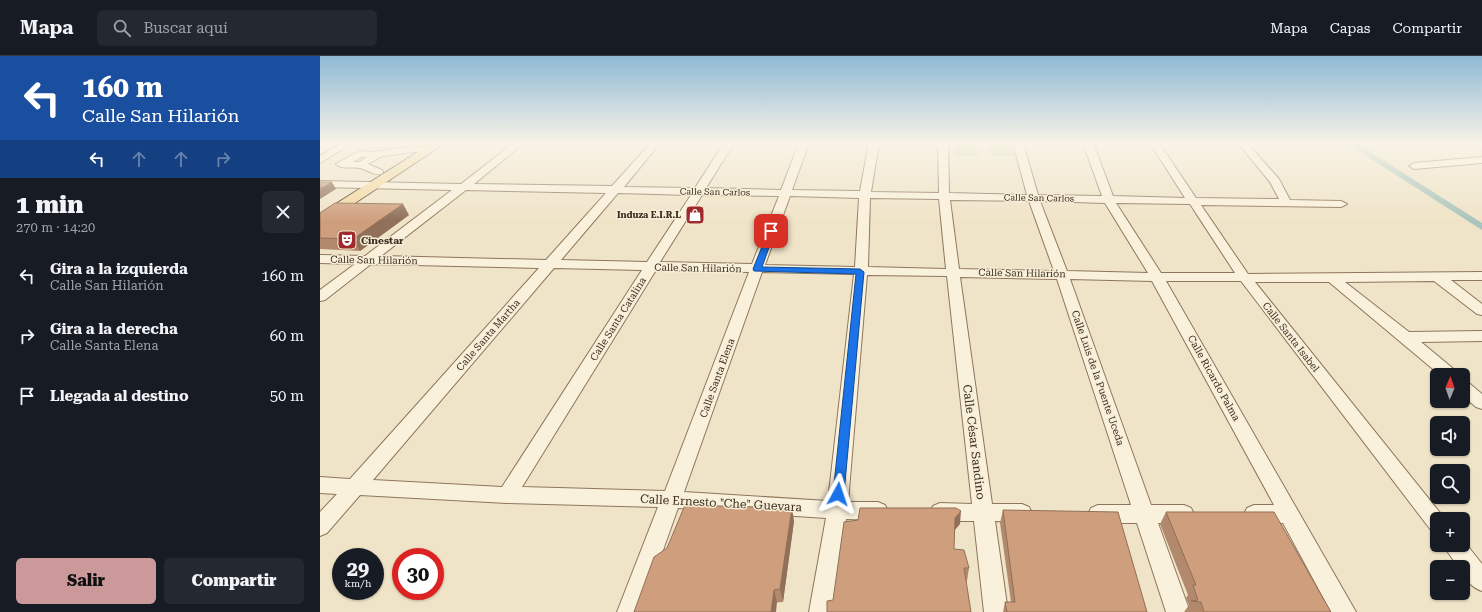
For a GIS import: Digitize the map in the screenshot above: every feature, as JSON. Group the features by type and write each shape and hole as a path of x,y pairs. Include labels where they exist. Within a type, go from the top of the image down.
{"main road":[{"path":"320,208 384,169"},
{"path":"320,220 374,186 396,169"}],"street":[{"path":"372,169 378,172"},
{"path":"320,297 486,169"},
{"name":"Calle Santa Martha","path":"320,527 633,169"},
{"name":"Calle Santa Catalina","path":"507,494 713,169"},
{"name":"Calle Santa Elena","path":"629,612 794,169"},
{"path":"821,612 837,510 860,272 865,195 870,169"},
{"name":"Calle César Sandino","path":"943,169 944,196 953,272 996,612"},
{"name":"Calle Luis de la Puente Uceda","path":"1025,169 1033,198 1062,274 1178,612"},
{"name":"Calle Ricardo Palma","path":"1098,169 1109,200 1157,277 1344,612"},
{"name":"Calle Santa Isabel","path":"1171,169 1244,276 1430,514"},
{"path":"1265,169 1276,181 1286,203"},
{"name":"Calle San Carlos","path":"320,184 355,186 464,186 1341,204"},
{"name":"Calle San Hilarión","path":"320,259 860,272 953,272 1157,277 1244,276 1332,278 1482,276"},
{"path":"1438,277 1482,311"},
{"path":"1332,278 1405,336 1442,368"},
{"path":"1405,336 1482,336"},
{"path":"1470,387 1482,387"},
{"path":"1470,393 1482,403"},
{"name":"Calle Ernesto \"Che\" Guevara","path":"320,485 507,494 671,499 837,510 899,511"},
{"path":"922,512 1037,513"},
{"path":"1083,514 1206,514"},
{"path":"1237,514 1290,514"},
{"path":"1459,552 1482,581"}],"building":[{"path":"320,182 332,182 320,189"},
{"path":"335,203 403,204 353,239 320,238 320,213"},
{"path":"685,505 792,508 780,589 774,590 771,612 634,612 654,557 667,548"},
{"path":"860,508 956,508 961,511 955,518 954,549 964,550 969,568 964,568 971,612 827,612 827,601 833,600 844,522 858,520"},
{"path":"1003,510 1118,512 1147,612 1007,612 1005,602 1015,602"},
{"path":"1166,512 1274,512 1331,612 1204,612 1201,602 1191,601 1198,600 1193,585 1196,585"}],"waterway":[{"path":"1391,169 1482,227"}],"place":[{"name":"Induza E.I.R.L","path":"695,215"},
{"name":"Cinestar","path":"347,240"}],"route":[{"path":"771,231 757,269 860,272 838,494"}]}
